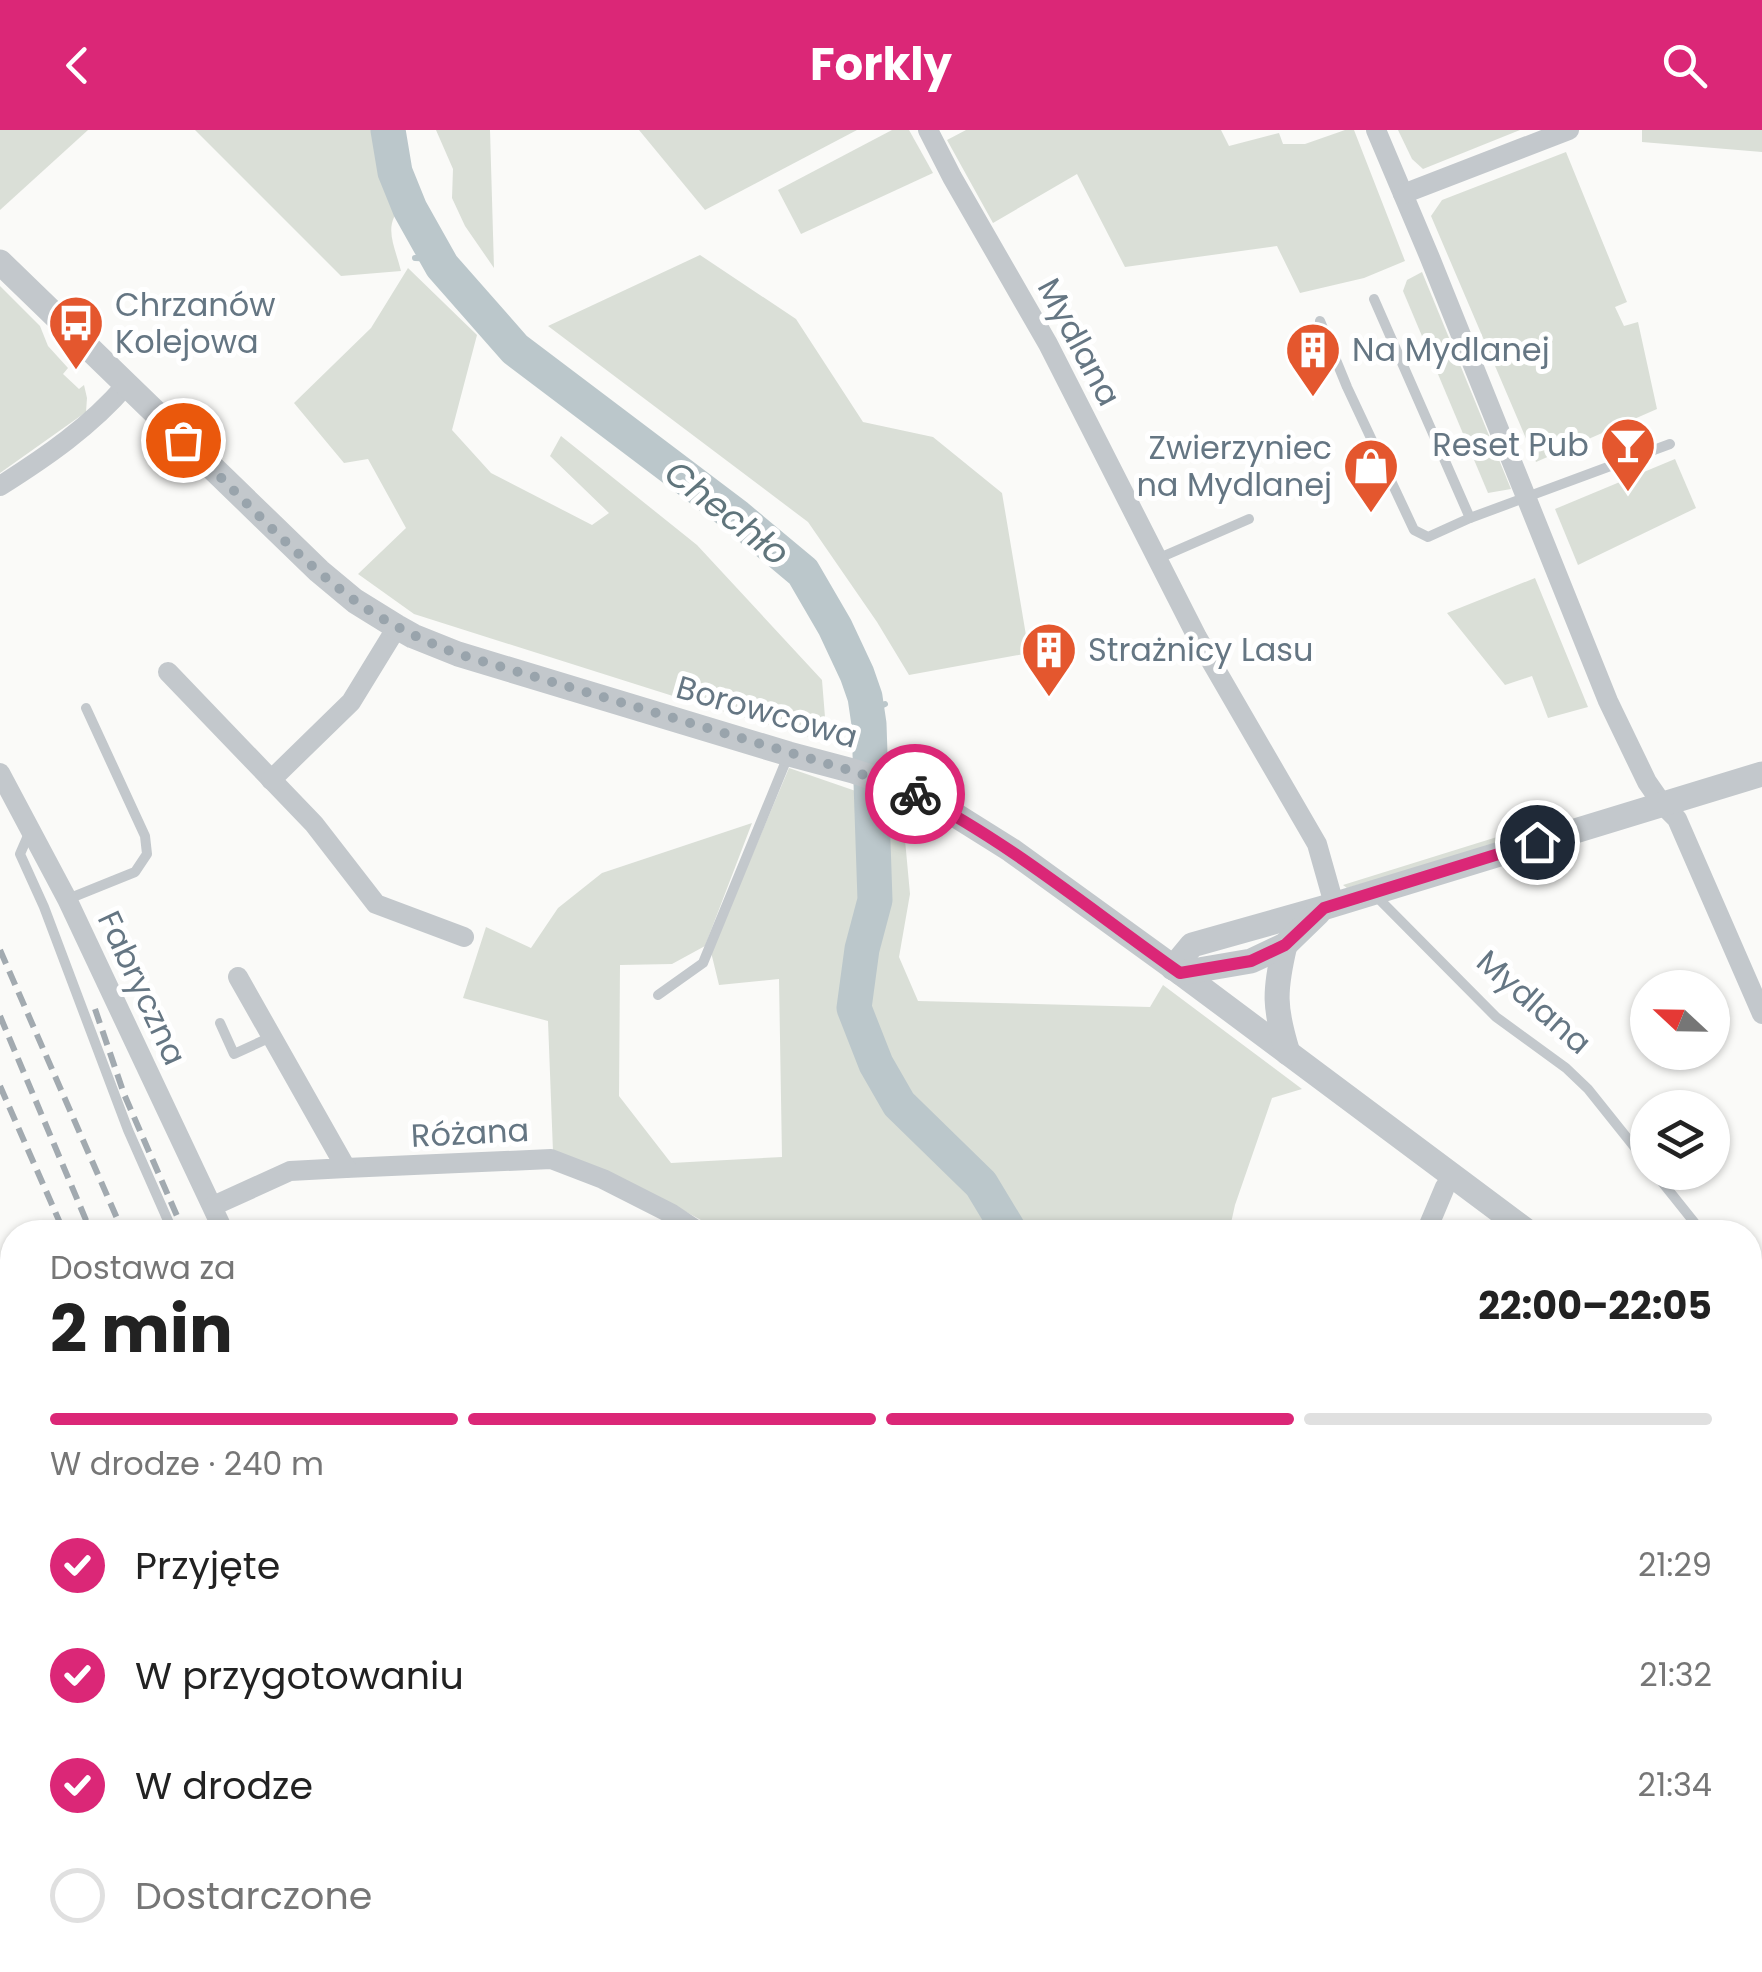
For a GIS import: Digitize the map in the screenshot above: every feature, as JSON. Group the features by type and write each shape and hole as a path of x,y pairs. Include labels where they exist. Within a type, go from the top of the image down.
{"street":[{"name":"Mydlana","path":"928,130 1048,344 1197,637 1317,844 1329,906"},
{"path":"1376,130 1608,701 1647,782 1676,819 1762,1014"},
{"path":"1403,194 1570,130"},
{"name":"Borowcowa","path":"0,262 319,571 397,627 458,654 852,771 902,788 952,813 1011,850 1177,970 1512,1220"},
{"path":"0,486 92,420 126,385"},
{"path":"271,780 351,702 397,627"},
{"path":"168,672 314,824 376,904 464,937"},
{"name":"Fabryczna","path":"0,773 67,900 219,1220"},
{"path":"1146,949 1192,944 1329,906 1762,774"},
{"path":"1177,970 1251,961 1285,945 1329,906"},
{"path":"1177,970 1192,944"},
{"path":"1285,945 1276,984 1280,1028 1288,1054"},
{"path":"238,976 346,1168"},
{"name":"Różana","path":"213,1206 290,1170 551,1159 603,1179 681,1220"},
{"path":"1431,1220 1453,1176"}],"lane":[{"path":"1374,299 1470,518"},
{"path":"1320,320 1347,388 1414,530 1428,537 1670,444"},
{"path":"1157,558 1249,519"},
{"path":"67,900 134,872 147,854 145,836 86,708"},
{"path":"658,995 703,963 788,754"},
{"path":"30,831 20,854 44,907 128,1130 168,1220"},
{"name":"Mydlana","path":"1373,893 1496,1017 1588,1089 1630,1142"},
{"path":"220,1023 234,1054 272,1036"},
{"path":"1668,1190 1692,1220"}],"shaded area":[{"path":"0,130 88,130 0,210"},
{"path":"195,130 383,130 388,170 404,205 391,228 401,271 341,276"},
{"path":"436,130 490,130 494,268 465,226 452,198 453,169"},
{"path":"639,130 857,130 705,210"},
{"path":"892,130 909,130 933,173 801,234 778,190"},
{"path":"966,130 1221,130 1229,146 1279,133 1283,144 1305,144 1354,130 1405,261 1364,278 1300,293 1277,246 1125,267 1077,174 993,223 947,140"},
{"path":"1398,130 1520,130 1423,169 1412,159"},
{"path":"1642,130 1762,130 1762,152 1642,142"},
{"path":"1566,152 1627,302 1615,307 1624,326 1638,322 1657,409 1536,462 1431,216 1442,200"},
{"path":"700,255 796,319 863,422 933,437 1002,493 1029,653 909,675 808,522 548,326"},
{"path":"408,268 477,335 452,430 491,473 592,525 609,513 550,456 561,436 697,545 822,680 827,742 414,614 358,574 406,528 368,459 344,463 294,403 371,328"},
{"path":"1422,272 1511,489 1488,493 1403,291 1407,280"},
{"path":"0,286 40,326 48,346 68,368 63,374 79,389 84,385 87,398 86,412 0,473"},
{"path":"1675,459 1696,508 1578,565 1555,509"},
{"path":"1535,578 1588,707 1548,718 1532,676 1505,685 1447,613"},
{"path":"789,768 902,807 910,894 899,957 918,1001 1150,1007 1163,985 1302,1089 1272,1098 1232,1220 701,1220 553,1152 548,1021 463,998 486,927 531,948 558,908 602,873 752,823 705,946 672,964 620,965 619,1096 671,1163 782,1157 779,979 719,985 711,952"},
{"path":"1497,837 1496,845 1347,888 1343,885"}],"waterway":[{"name":"Chechło","path":"388,130 395,172 410,209 442,266 515,349 736,516 803,572 835,627 857,674 869,724 875,900 862,949 854,1008 876,1064 899,1104 981,1184 1003,1220"},
{"path":"403,224 416,221"},
{"path":"415,258 438,259"},
{"path":"867,712 885,704"}],"railway":[{"path":"0,950 118,1220"},
{"path":"95,1009 124,1094 179,1220"},
{"path":"0,1016 86,1220"},
{"path":"0,1086 59,1220"}],"way so far":[{"path":"183,440 319,571 356,601 413,636 458,654 852,771 915,794"}],"place":[{"name":"Chrzanów Kolejowa","path":"76,372"},
{"name":"Na Mydlanej","path":"1313,399"},
{"name":"Reset Pub","path":"1628,494"},
{"name":"Zwierzyniec na Mydlanej","path":"1371,515"},
{"name":"Strażnicy Lasu","path":"1049,699"}],"route":[{"path":"915,794 1011,850 1180,973 1251,961 1285,945 1324,908 1537,842"}]}
